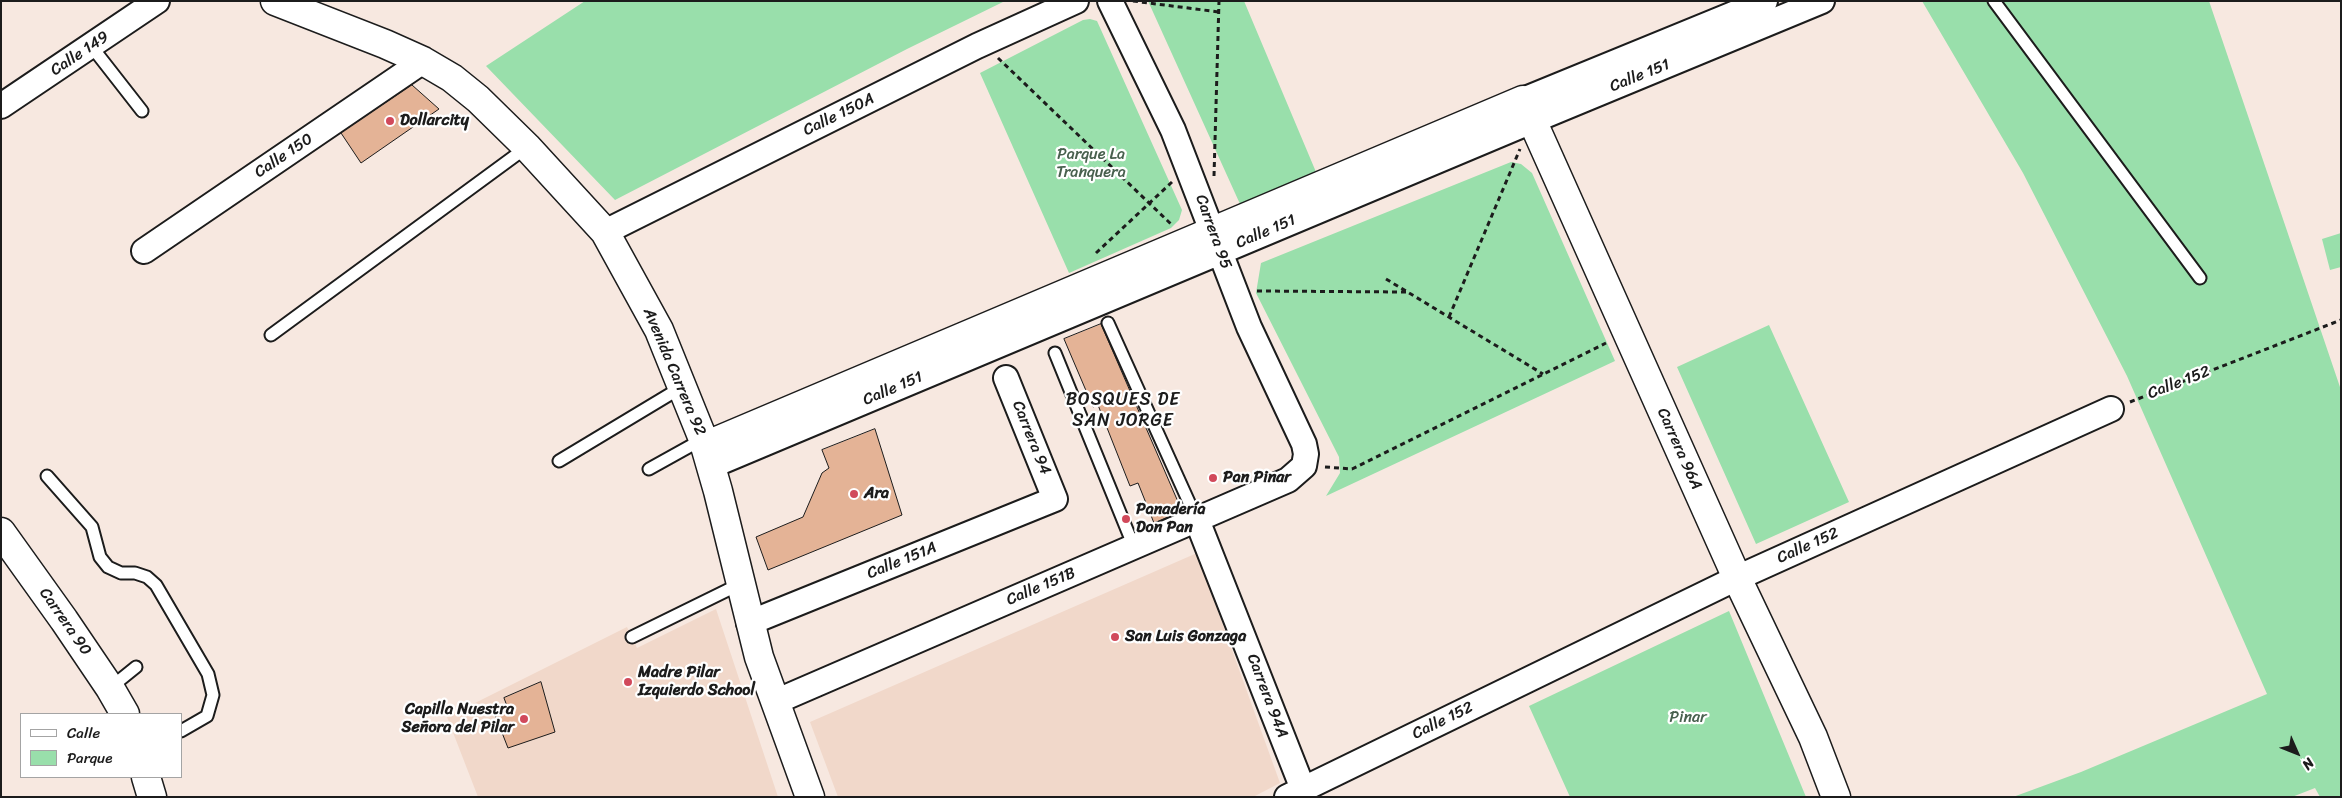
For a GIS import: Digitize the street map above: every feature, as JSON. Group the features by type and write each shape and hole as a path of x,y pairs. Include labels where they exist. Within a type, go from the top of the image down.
{"street":[{"name":"Calle 149","path":"1,106 92,47 157,1"},
{"name":"Avenida Carrera 92","path":"275,1 423,61 452,78 478,99 527,147 605,232 659,330 706,450 749,623 775,702 810,797"},
{"name":"Calle 150A","path":"605,232 983,44 1076,1"},
{"name":"Carrera 95","path":"1110,1 1189,166 1234,291 1304,444 1306,454 1304,466"},
{"name":"Calle 151","path":"706,450 1216,242 1528,110 1765,1"},
{"name":"Calle 151","path":"1528,110 1822,1"},
{"name":"Calle 150","path":"144,251 423,61"},
{"name":"Carrera 96A","path":"1528,110 1737,578 1813,737 1836,797"},
{"name":"Calle 151","path":"706,450 1188,242 1216,242"},
{"name":"Carrera 94","path":"1006,378 1055,498"},
{"name":"Calle 152","path":"1295,793 1737,578 2111,409"},
{"name":"Calle 151B","path":"775,702 1288,480 1304,466"},
{"name":"Calle 151A","path":"749,623 1055,498"},
{"name":"Carrera 94A","path":"1197,520 1295,793"},
{"name":"Carrera 90","path":"1,532 110,688 123,713"},
{"path":"146,778 152,797"}],"lane":[{"path":"1994,1 2200,278"},
{"path":"92,47 142,111"},
{"path":"270,334 527,147"},
{"path":"1108,323 1197,520"},
{"path":"1055,353 1134,547"},
{"path":"559,460 682,387"},
{"path":"649,469 706,450"},
{"path":"47,476 92,527 100,557 108,567 121,573 135,573 147,577 156,585 208,674 213,695 207,716 182,730"},
{"path":"632,636 740,584"},
{"path":"110,688 136,667"}],"path":[{"path":"1131,1 1219,12"},
{"path":"1214,182 1219,1"},
{"path":"983,44 1150,202 1188,242"},
{"path":"1449,317 1528,110"},
{"path":"1094,256 1189,166"},
{"path":"1386,279 1544,374"},
{"path":"1234,291 1407,292"},
{"name":"Calle 152","path":"2111,409 2341,320"},
{"path":"1304,466 1352,469 1627,333"}],"shaded area":[{"name":"San Luis Gonzaga","path":"1197,553 1280,783 1253,797 838,797 810,722"},
{"name":"Madre Pilar Izquierdo School","path":"716,609 778,797 478,797 447,717 627,627 637,648"}],"green space":[{"path":"585,1 1005,1 907,49 615,200 486,66"},
{"path":"1148,1 1244,1 1316,172 1240,204"},
{"path":"1922,1 2209,1 2341,390 2341,797 2320,797 2315,788 2292,797 2013,797 2081,772 2267,694 2127,376 2023,173"},
{"name":"Parque La Tranquera","path":"1083,20 1097,21 1182,210 1179,220 1171,228 1069,273 980,73"},
{"path":"1511,162 1521,164 1532,173 1615,361 1326,496 1340,473 1339,457 1256,293 1261,263"},
{"path":"2341,233 2341,267 2330,270 2322,239"},
{"path":"1769,325 1849,502 1756,544 1677,367"},
{"name":"Pinar","path":"1729,611 1806,797 1570,797 1529,706"}],"building":[{"name":"Dollarcity","path":"412,85 439,109 361,163 341,133"},
{"path":"1101,324 1182,511 1154,523 1138,483 1130,486 1098,405 1093,407 1064,339"},
{"name":"Ara","path":"875,429 902,515 768,570 756,537 803,517 822,473 829,468 822,450"},
{"name":"Capilla Nuestra Señora del Pilar","path":"541,682 555,732 508,748 492,707 507,706 504,698"}],"place":[{"name":"Dollarcity","path":"390,121"},
{"name":"Pan Pinar","path":"1213,478"},
{"name":"Ara","path":"854,494"},
{"name":"Panadería Don Pan","path":"1126,519"},
{"name":"San Luis Gonzaga","path":"1115,637"},
{"name":"Madre Pilar Izquierdo School","path":"628,682"},
{"name":"Capilla Nuestra Señora del Pilar","path":"524,719"}],"district":[{"name":"BOSQUES DE SAN JORGE","path":"1123,410"}]}
